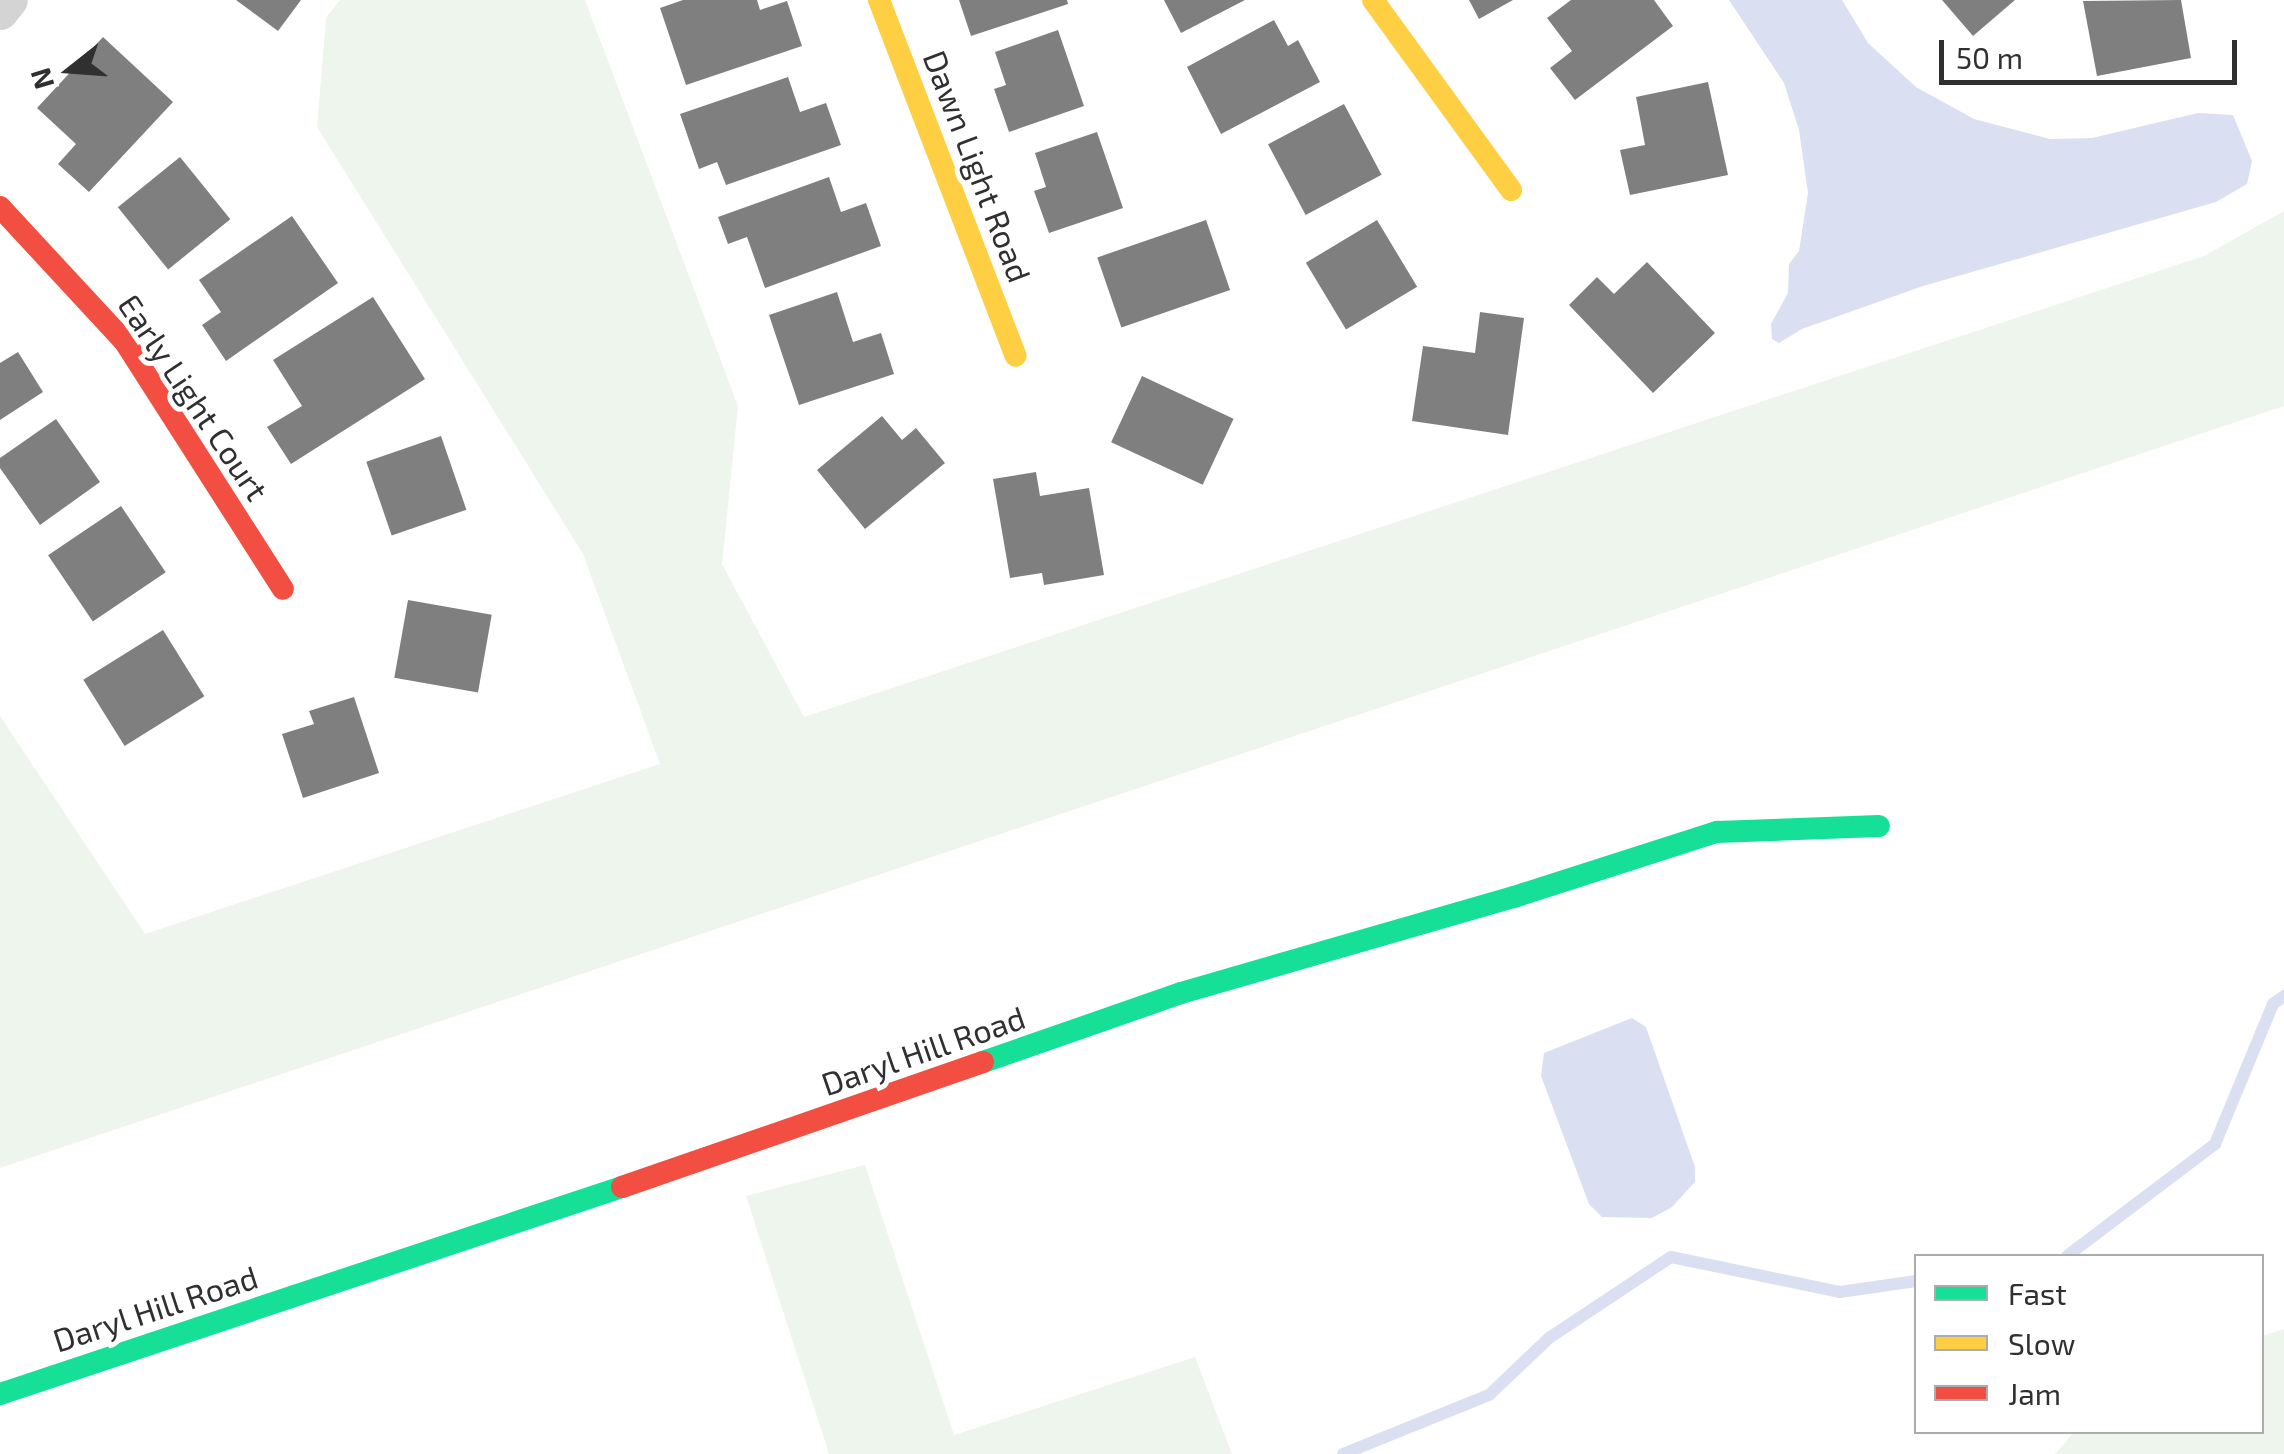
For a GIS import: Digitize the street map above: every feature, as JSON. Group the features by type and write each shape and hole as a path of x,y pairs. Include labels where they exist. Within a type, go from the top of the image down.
{"street":[{"path":"0,11 8,0"},
{"name":"Dawn Light Road","path":"879,0 1016,356"},
{"path":"1373,0 1511,190"},
{"name":"Early Light Court","path":"0,206 125,342 283,590"},
{"name":"Daryl Hill Road","path":"0,1394 655,1176 1182,993 1514,897 1717,832 1879,826"}],"shaded area":[{"path":"340,0 585,0 738,406 722,564 804,717 2204,256 2284,211 2284,406 0,1168 0,716 145,934 660,764 583,554 317,127 326,18"},
{"path":"865,1165 954,1435 1195,1357 1232,1454 829,1454 746,1196"},
{"path":"2284,1329 2284,1454 2055,1454 2072,1434 2264,1434 2264,1335"}],"water":[{"path":"1729,0 1842,0 1868,43 1916,87 1974,119 2050,139 2092,138 2198,113 2233,115 2252,161 2247,184 2216,202 1923,286 1802,329 1779,343 1772,339 1771,324 1788,293 1789,264 1799,251 1808,193 1799,130 1784,83"},
{"path":"1632,1018 1646,1027 1695,1167 1695,1182 1672,1207 1652,1218 1602,1217 1589,1204 1541,1076 1544,1053"}],"building":[{"path":"236,0 301,0 278,31"},
{"path":"683,0 757,0 760,10 787,1 802,46 686,85 660,8"},
{"path":"959,0 1067,0 1068,4 971,36"},
{"path":"1164,0 1245,0 1181,33"},
{"path":"1469,0 1513,0 1479,19"},
{"path":"1571,0 1654,0 1673,26 1575,100 1550,68 1572,51 1547,18"},
{"path":"1942,0 2015,0 1973,36"},
{"path":"2181,0 2191,58 2097,76 2083,1"},
{"path":"1274,20 1288,46 1298,40 1320,82 1221,134 1187,67"},
{"path":"1058,30 1084,106 1009,132 994,89 1006,85 995,52"},
{"path":"103,37 173,102 89,192 58,164 76,144 37,108"},
{"path":"788,77 800,112 826,103 841,145 726,185 717,162 699,169 680,114"},
{"path":"1708,82 1728,175 1630,195 1620,150 1645,145 1636,97"},
{"path":"1344,104 1382,175 1306,215 1268,144"},
{"path":"1097,132 1123,208 1049,233 1034,191 1046,187 1035,153"},
{"path":"180,157 230,219 168,270 118,207"},
{"path":"829,177 841,212 866,203 881,246 765,288 747,237 728,244 718,217"},
{"path":"292,216 338,283 226,361 202,325 221,312 199,280"},
{"path":"1206,220 1230,290 1121,327 1097,257"},
{"path":"1377,220 1417,287 1346,330 1306,263"},
{"path":"1647,262 1715,333 1653,393 1569,305 1597,277 1614,294"},
{"path":"837,292 853,342 881,333 894,374 799,405 769,315"},
{"path":"373,297 425,379 291,464 267,427 302,406 273,360"},
{"path":"1480,312 1524,318 1508,435 1412,421 1423,346 1475,353"},
{"path":"18,352 43,392 0,420 0,363"},
{"path":"1142,376 1234,419 1203,485 1111,442"},
{"path":"882,416 902,440 916,428 945,463 865,529 817,470"},
{"path":"56,419 100,482 40,525 0,468 0,458"},
{"path":"441,436 466,510 392,535 366,462"},
{"path":"1036,472 1040,496 1089,488 1104,575 1044,585 1042,573 1010,578 993,479"},
{"path":"121,506 166,572 93,622 48,555"},
{"path":"408,600 492,615 478,693 394,678"},
{"path":"163,630 204,696 125,746 83,680"},
{"path":"354,697 379,773 303,798 282,734 314,724 309,711"}],"waterway":[{"path":"2070,1254 2215,1144 2273,1004 2284,996"},
{"path":"1343,1454 1489,1395 1549,1338 1671,1257 1840,1292 1914,1281"}],"traffic: fast":[{"path":"983,1062 1181,993 1514,897 1717,832 1879,826"},
{"path":"0,1394 622,1187"}],"traffic: slow":[{"path":"879,0 1016,356"},
{"path":"1373,0 1511,190"}],"traffic: jam":[{"path":"0,207 125,342 283,589"},
{"path":"622,1187 983,1062"}]}
